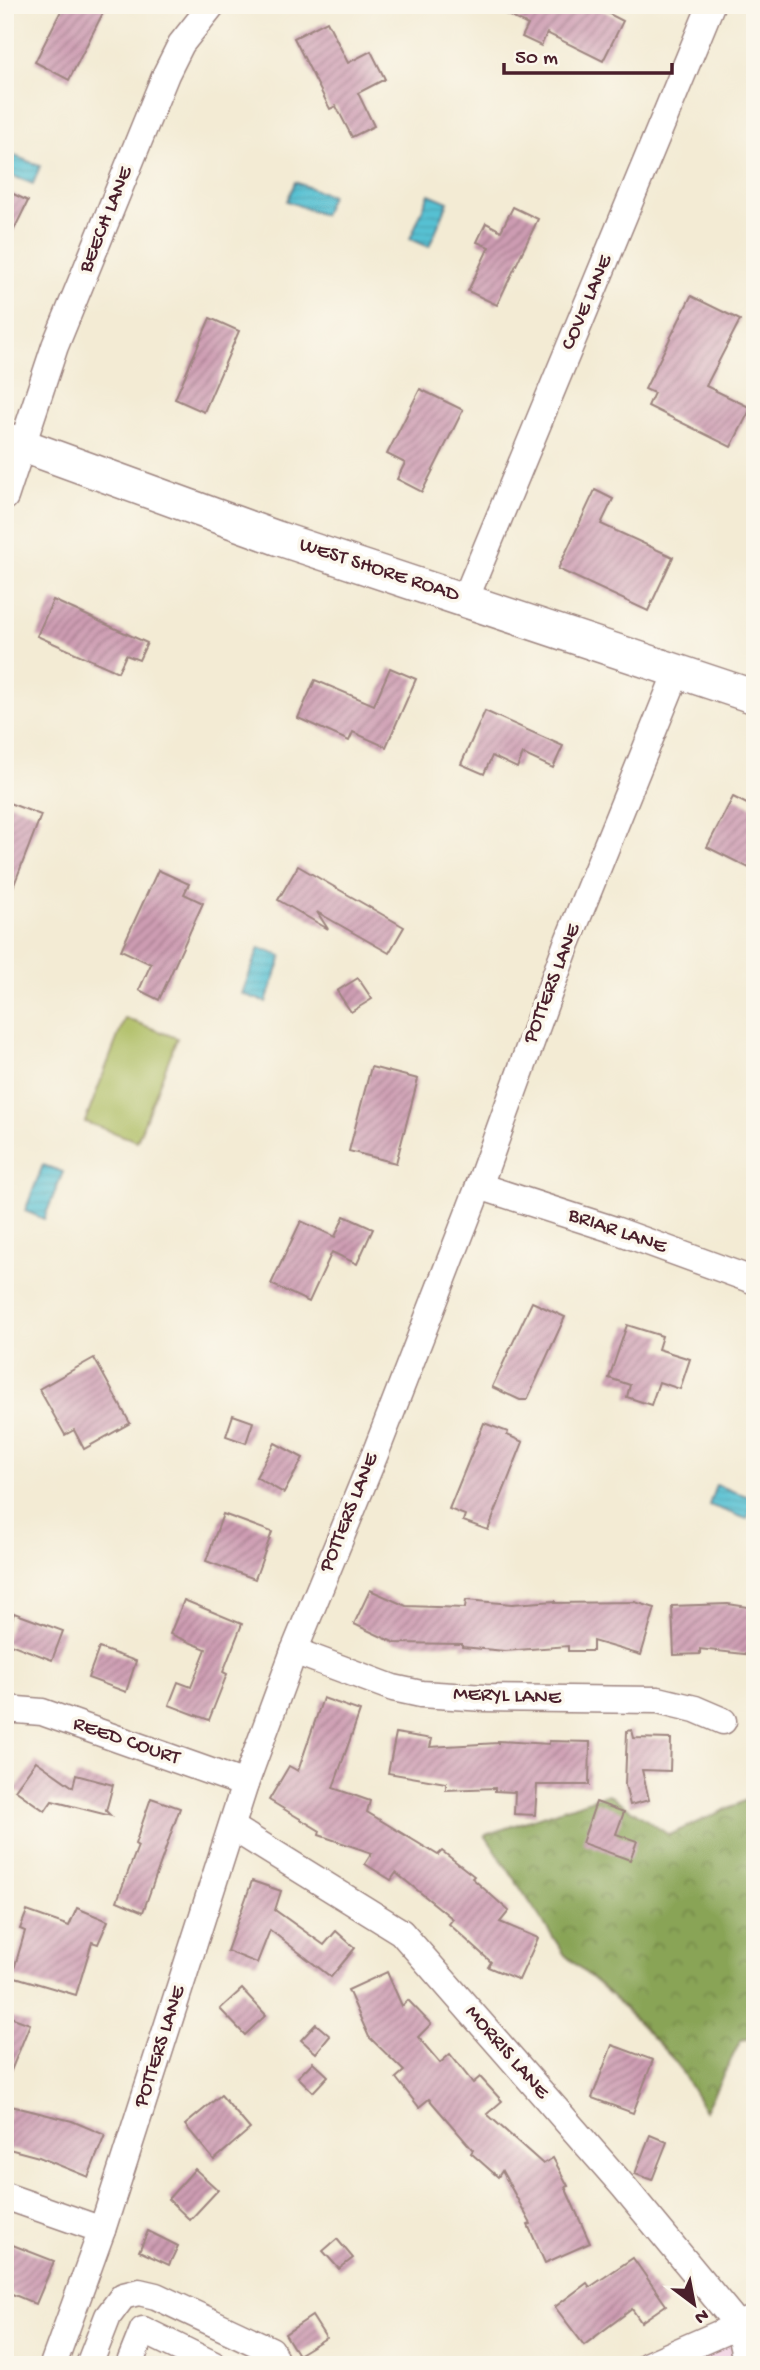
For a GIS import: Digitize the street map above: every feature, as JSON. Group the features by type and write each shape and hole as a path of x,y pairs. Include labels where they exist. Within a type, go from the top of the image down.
{"main road":[{"name":"WEST SHORE ROAD","path":"14,442 277,538 755,697"}],"street":[{"name":"BEECH LANE","path":"5,497 14,442 166,74 181,44 212,5"},
{"name":"COVE LANE","path":"464,600 711,5"},
{"name":"POTTERS LANE","path":"53,2365 102,2230 245,1784 294,1651 479,1186 566,946 677,672"},
{"name":"BRIAR LANE","path":"479,1186 615,1230 755,1281"},
{"name":"MERYL LANE","path":"294,1651 393,1688 421,1694 485,1698 658,1700 695,1709 723,1721"},
{"name":"REED COURT","path":"5,1709 42,1712 245,1784"},
{"name":"MORRIS LANE","path":"232,1827 401,1932 624,2188 747,2322"},
{"path":"5,2196 102,2230"},
{"path":"93,2364 108,2316 123,2296 139,2292 156,2295 271,2350 277,2365"},
{"path":"648,2365 747,2322 747,2365"},
{"path":"129,2365 143,2330 214,2365"}],"shaded area":[{"path":"755,2318 755,2365 648,2365"}],"green space":[{"path":"125,1018 177,1038 137,1141 85,1122"},
{"path":"608,1794 669,1835 755,1796 755,2038 741,2040 705,2111 676,2062 611,1995 565,1955 485,1835"}],"water":[{"path":"5,152 40,166 33,184 5,173"},
{"path":"295,182 331,196 323,215 287,201"},
{"path":"429,194 448,202 429,247 410,239"},
{"path":"259,948 282,956 266,1002 242,994"},
{"path":"43,1165 63,1172 44,1219 25,1211"},
{"path":"716,1485 755,1499 747,1519 709,1505"}],"building":[{"path":"64,5 107,5 69,80 35,62"},
{"path":"487,5 592,5 623,21 603,61 547,33 541,46 522,37 528,25"},
{"path":"327,21 348,63 371,51 385,79 358,93 374,126 352,137 336,106 330,109 294,38"},
{"path":"5,190 28,201 5,248"},
{"path":"513,207 538,219 497,305 468,291 489,247 477,242 486,223 501,231"},
{"path":"691,296 740,320 706,386 751,408 731,447 648,406 654,393 645,389"},
{"path":"210,318 239,331 204,412 175,399"},
{"path":"420,389 463,410 422,492 397,479 405,463 387,454"},
{"path":"595,490 613,499 601,524 673,557 648,611 558,569"},
{"path":"53,600 147,643 139,660 126,655 118,672 37,636"},
{"path":"390,668 416,679 386,747 353,732 349,741 298,718 315,680 374,705"},
{"path":"485,711 563,746 553,768 523,754 517,768 492,756 484,774 461,764"},
{"path":"733,797 755,808 755,871 707,847"},
{"path":"9,803 41,815 7,903 5,814"},
{"path":"298,866 404,927 389,953 317,912 328,929 278,900"},
{"path":"158,870 189,884 184,894 203,903 159,1000 139,990 151,964 121,950"},
{"path":"358,978 372,999 351,1012 337,991"},
{"path":"371,1067 418,1079 396,1163 349,1151"},
{"path":"344,1216 373,1229 357,1264 332,1252 309,1302 271,1284 301,1221 335,1237"},
{"path":"532,1302 565,1317 527,1400 520,1400 492,1387"},
{"path":"627,1325 662,1336 658,1349 690,1359 680,1389 659,1382 651,1405 627,1397 630,1385 609,1378"},
{"path":"94,1358 130,1423 84,1449 74,1430 65,1435 39,1389"},
{"path":"233,1415 253,1422 246,1443 226,1436"},
{"path":"484,1423 508,1432 507,1435 523,1442 488,1530 463,1521 465,1515 449,1509"},
{"path":"275,1443 303,1458 284,1493 256,1477"},
{"path":"223,1514 272,1532 255,1579 206,1561"},
{"path":"370,1590 406,1606 465,1608 466,1600 512,1604 555,1601 635,1602 655,1608 641,1655 593,1641 593,1651 568,1651 568,1646 505,1651 462,1647 462,1644 395,1643 354,1624"},
{"path":"184,1600 242,1624 223,1672 227,1674 209,1720 169,1705 178,1682 191,1687 206,1649 170,1634"},
{"path":"728,1604 755,1608 752,1655 700,1649 700,1654 674,1655 672,1606"},
{"path":"14,1613 63,1631 52,1660 5,1642"},
{"path":"99,1648 136,1661 126,1692 88,1678"},
{"path":"323,1698 360,1711 333,1788 370,1801 367,1812 438,1855 442,1851 474,1876 472,1878 509,1911 500,1922 538,1938 519,1980 488,1967 491,1962 449,1924 453,1919 396,1873 391,1880 365,1864 372,1853 319,1835 320,1831 269,1800 289,1766 298,1771"},
{"path":"632,1730 634,1738 671,1739 670,1771 642,1770 649,1800 630,1805 625,1785 627,1731"},
{"path":"396,1733 432,1739 430,1747 498,1741 549,1744 549,1741 590,1742 589,1785 537,1785 535,1815 514,1814 515,1792 495,1791 495,1788 446,1790 446,1783 388,1773"},
{"path":"36,1761 73,1787 76,1775 113,1785 106,1811 111,1816 52,1801 45,1811 15,1790"},
{"path":"151,1798 180,1808 143,1912 117,1901 138,1846 135,1844"},
{"path":"596,1802 624,1812 616,1834 637,1841 630,1860 582,1843"},
{"path":"252,1881 281,1891 275,1910 324,1945 336,1931 355,1948 331,1977 270,1930 257,1963 227,1951"},
{"path":"77,1908 108,1921 98,1944 92,1942 76,1995 12,1976 25,1931 20,1929 27,1911 69,1926"},
{"path":"387,1972 402,2006 408,2000 431,2024 418,2037 440,2063 450,2054 473,2083 480,2077 502,2101 487,2114 543,2164 553,2158 568,2186 565,2187 590,2243 545,2263 528,2225 531,2224 502,2171 498,2177 471,2153 473,2150 429,2099 419,2107 396,2078 404,2071 369,2037 348,1990"},
{"path":"242,1989 266,2015 245,2035 220,2009"},
{"path":"5,2015 30,2024 6,2083 5,2083"},
{"path":"316,2024 330,2036 316,2053 301,2040"},
{"path":"612,2045 653,2060 633,2113 592,2098"},
{"path":"313,2062 328,2076 313,2092 298,2077"},
{"path":"221,2095 250,2129 214,2160 185,2125"},
{"path":"11,2106 72,2121 105,2135 88,2177 39,2157 5,2148 5,2129"},
{"path":"650,2135 667,2142 652,2180 635,2174"},
{"path":"195,2169 218,2190 190,2220 168,2199"},
{"path":"148,2231 178,2246 169,2265 139,2251"},
{"path":"337,2239 353,2258 339,2269 323,2251"},
{"path":"5,2242 54,2261 36,2304 5,2291"},
{"path":"633,2258 666,2305 641,2322 632,2309 584,2345 555,2307 587,2283 590,2287"},
{"path":"312,2316 326,2338 298,2355 285,2334"}]}
